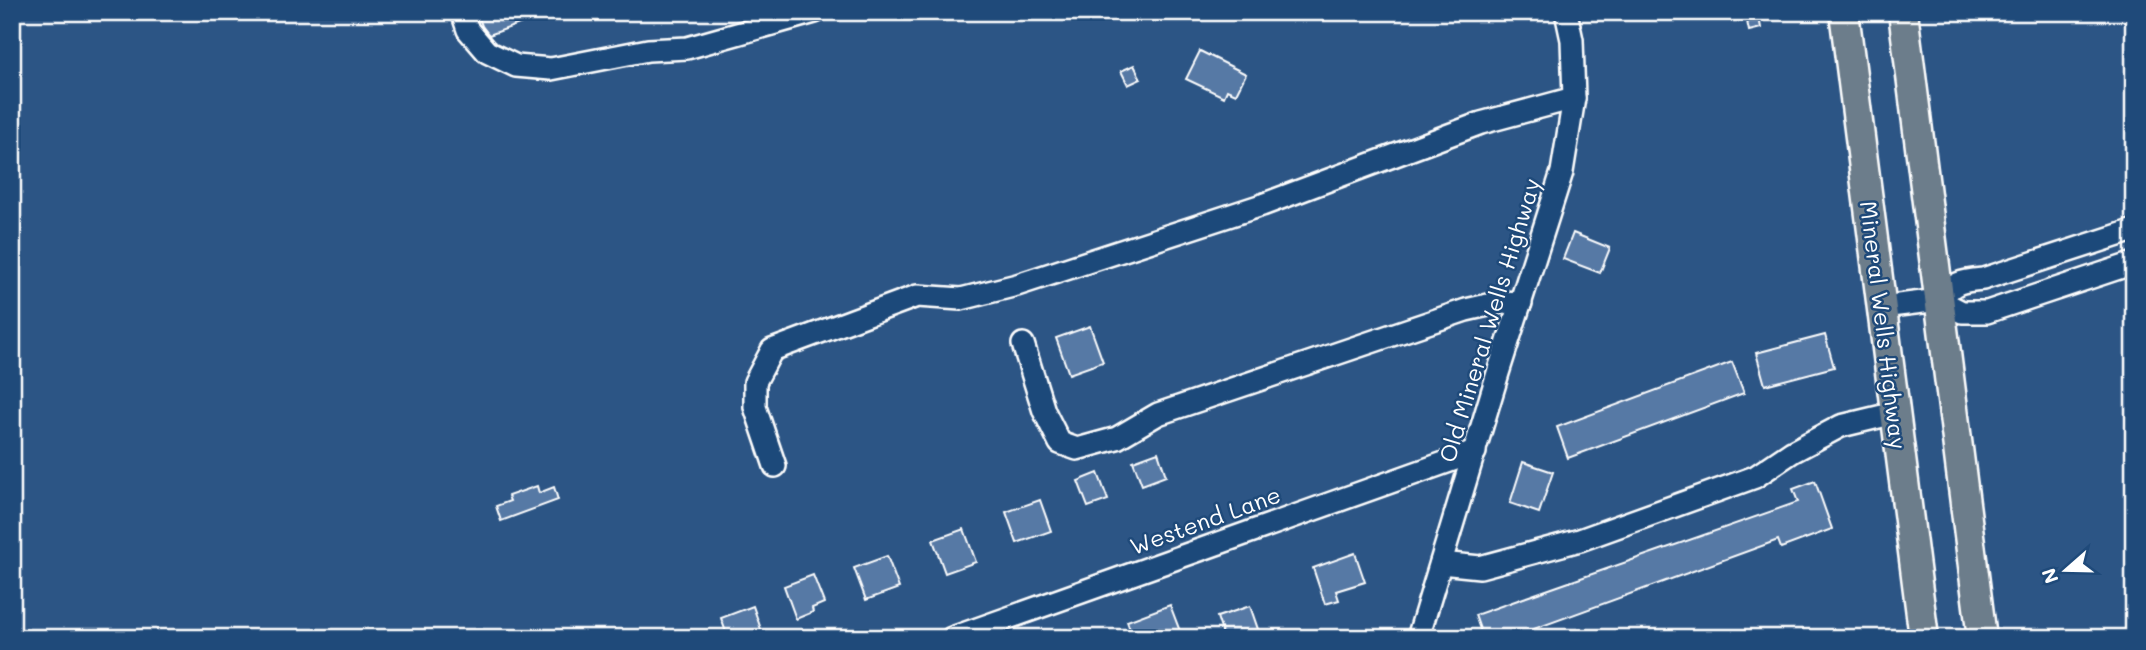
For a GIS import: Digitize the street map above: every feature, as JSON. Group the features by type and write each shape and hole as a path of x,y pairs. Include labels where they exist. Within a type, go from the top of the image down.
{"main road":[{"name":"Mineral Wells Highway","path":"1844,12 1924,638"},
{"path":"1903,12 1982,638"}],"street":[{"path":"462,12 468,30 487,52 516,66 551,69 648,50 687,48 816,12"},
{"name":"Old Mineral Wells Highway","path":"1418,638 1562,172 1574,98 1572,40 1566,12"},
{"path":"775,466 755,407 755,382 772,350 917,296 961,299 1017,285 1262,205 1481,123 1574,98"},
{"path":"1939,300 1951,286 1964,280 1983,279 2134,229"},
{"path":"1882,307 1939,300 1962,312 1987,312 2134,263"},
{"path":"1023,344 1044,411 1060,443 1077,449 1117,438 1158,414 1466,310 1502,302 1521,303"},
{"path":"1441,563 1480,567 1580,540 1755,477 1792,452 1841,426 1895,413"},
{"name":"Westend Lane","path":"952,638 1475,452"}],"building":[{"path":"477,12 521,12 525,22 489,35"},
{"path":"1745,12 1758,12 1761,28 1749,31"},
{"path":"1200,51 1246,74 1236,94 1227,90 1224,97 1186,79"},
{"path":"1134,65 1141,79 1128,85 1121,71"},
{"path":"1573,233 1610,248 1600,273 1563,259"},
{"path":"1090,326 1103,362 1069,374 1056,338"},
{"path":"1825,335 1834,367 1765,385 1756,353"},
{"path":"1732,362 1744,393 1568,458 1557,427"},
{"path":"1158,452 1166,476 1142,485 1133,461"},
{"path":"1523,462 1553,472 1539,513 1510,503"},
{"path":"1098,473 1108,500 1088,507 1078,481"},
{"path":"1815,481 1832,529 1781,548 1778,540 1509,638 1483,638 1475,615 1798,502 1793,489"},
{"path":"537,486 539,493 554,487 558,500 501,521 496,506 510,501 508,496"},
{"path":"1040,500 1051,531 1017,543 1006,512"},
{"path":"964,529 976,562 945,573 933,540"},
{"path":"1355,553 1365,582 1336,591 1339,600 1325,604 1313,568"},
{"path":"887,556 899,588 866,600 854,568"},
{"path":"813,575 824,603 812,608 813,612 796,619 784,586"},
{"path":"1170,605 1181,634 1169,638 1133,638 1127,621"},
{"path":"753,606 764,638 728,638 721,618"},
{"path":"1250,606 1261,638 1224,638 1217,617"}]}
